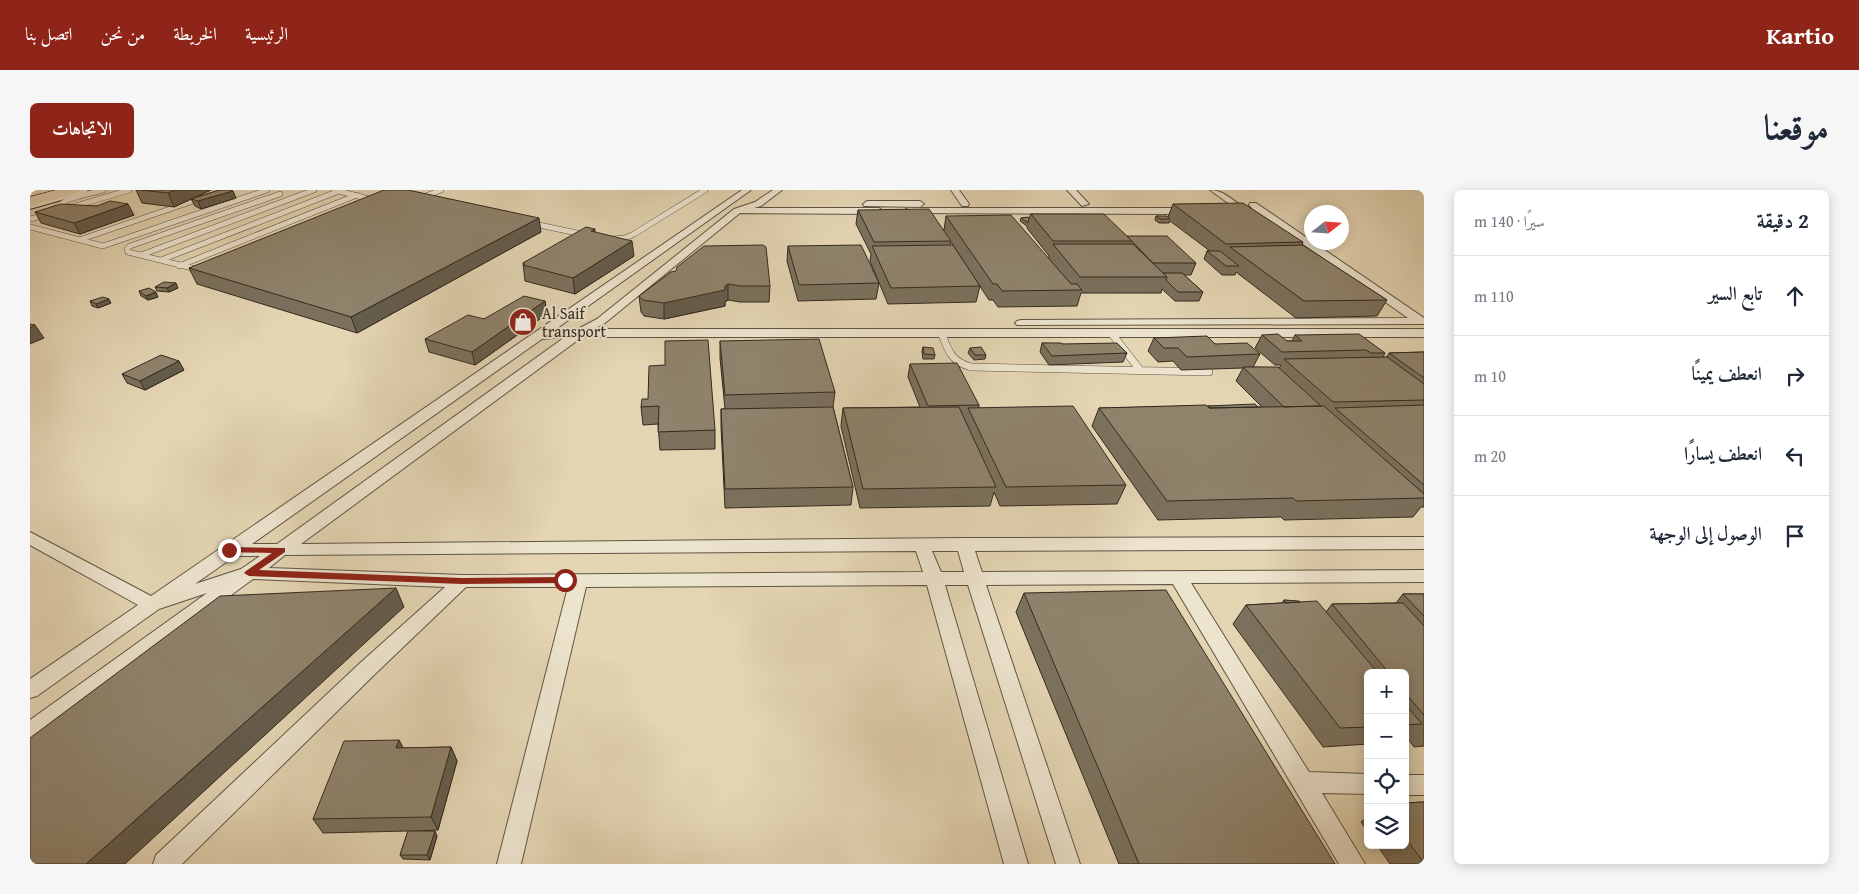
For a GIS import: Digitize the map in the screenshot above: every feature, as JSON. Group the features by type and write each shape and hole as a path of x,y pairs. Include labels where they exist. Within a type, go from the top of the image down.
{"highway":[{"path":"30,198 58,190"},
{"path":"30,204 72,190"}],"main road":[{"path":"30,204 82,190"}],"street":[{"path":"30,732 579,333 601,321 747,190"},
{"path":"758,204 778,190"},
{"path":"956,190 965,204"},
{"path":"1071,190 1085,204"},
{"path":"1214,190 1259,222"},
{"path":"1232,190 1423,322"},
{"path":"30,690 536,336 727,209 758,204 1194,204"},
{"path":"1214,204 1252,204"},
{"path":"727,209 1203,210"},
{"path":"1223,210 1262,211"},
{"path":"1380,309 1420,334"},
{"path":"557,322 601,321 687,324 1396,320 1423,322"},
{"path":"536,336 579,333 1420,334"},
{"path":"30,538 152,605 249,573 462,581 1424,576"},
{"path":"229,550 964,544 1424,544"},
{"path":"964,544 1068,864"},
{"path":"922,545 934,578 1016,864"},
{"path":"1178,577 1353,864"},
{"path":"509,864 579,580"},
{"path":"165,864 366,670 462,581"},
{"path":"1303,782 1364,784"},
{"path":"1409,785 1424,785"}],"lane":[{"path":"52,213 55,208 64,202 103,190"},
{"path":"30,219 129,190"},
{"path":"30,227 79,241 103,246 110,245 266,190"},
{"path":"140,255 314,190"},
{"path":"161,260 337,190 373,200 363,206"},
{"path":"422,198 441,190"},
{"path":"603,238 615,240 634,234 705,190"},
{"path":"208,268 196,270 128,252 127,250 130,246 280,194"},
{"path":"179,266 358,195"},
{"path":"79,241 207,196"},
{"path":"412,196 431,200"},
{"path":"204,212 284,233"},
{"path":"522,221 594,236"},
{"path":"942,334 952,360 958,365 971,368 1209,372"},
{"path":"1112,334 1140,370"}],"building":[{"path":"141,190 175,190 168,193"},
{"path":"219,190 233,191 198,201 191,199"},
{"path":"384,190 408,190 539,218 351,317 189,268"},
{"path":"110,201 128,204 74,223 35,212 61,204 97,206"},
{"path":"1243,203 1303,242 1226,244 1173,204"},
{"path":"929,209 951,241 874,242 858,210"},
{"path":"1031,214 1104,214 1132,241 1053,241"},
{"path":"1011,215 1071,284 1077,284 1082,290 1002,291 997,284 993,284 946,216"},
{"path":"1156,216 1167,216 1170,219 1160,219"},
{"path":"1028,217 1028,223 1021,218"},
{"path":"586,227 595,229 591,231 632,241 573,278 523,265 525,264 523,263"},
{"path":"1127,236 1167,236 1196,263 1153,263"},
{"path":"1053,244 1133,244 1167,277 1080,277"},
{"path":"763,245 766,247 770,286 728,284 725,286 725,290 664,303 643,300 639,296 671,272 676,271 677,267 704,246"},
{"path":"861,245 879,283 799,285 788,246"},
{"path":"953,245 980,286 891,288 872,246"},
{"path":"1303,245 1304,250 1311,250 1387,300 1304,301 1230,247"},
{"path":"1207,251 1220,251 1239,266 1226,266"},
{"path":"1163,273 1182,273 1203,292 1178,292 1166,280 1167,277"},
{"path":"164,282 176,283 167,288 155,287"},
{"path":"149,288 156,292 146,296 139,291"},
{"path":"524,296 545,301 472,352 425,339 468,315 484,319"},
{"path":"103,297 109,299 96,304 90,301"},
{"path":"1278,334 1287,341 1302,341 1295,335 1359,334 1385,353 1371,353 1366,350 1282,352 1262,335"},
{"path":"1207,336 1215,344 1247,343 1260,354 1187,357 1178,348 1164,348 1154,338"},
{"path":"819,339 835,392 725,395 720,341"},
{"path":"708,340 715,430 658,432 659,406 641,407 642,399 648,399 649,366 665,365 665,341"},
{"path":"1042,343 1117,343 1127,353 1052,356"},
{"path":"923,347 933,348 935,355 924,354"},
{"path":"981,347 986,355 975,355 970,348"},
{"path":"1424,352 1424,378 1389,353"},
{"path":"161,355 179,361 140,381 122,374"},
{"path":"1387,357 1424,384 1424,400 1333,402 1284,359"},
{"path":"957,363 979,405 928,406 910,364"},
{"path":"1243,367 1278,367 1321,406 1284,407"},
{"path":"1255,404 1258,407 1209,408 1208,406"},
{"path":"1206,405 1209,408 1324,406 1424,494 1424,498 1296,501 1293,498 1167,501 1099,408"},
{"path":"1424,405 1424,485 1335,408"},
{"path":"1073,406 1126,485 1006,487 968,408"},
{"path":"833,407 853,487 725,489 721,409"},
{"path":"959,407 996,487 863,489 843,408"},
{"path":"396,588 86,864 30,864 30,738 220,596"},
{"path":"1166,590 1335,864 1139,864 1024,593"},
{"path":"1403,594 1424,594 1424,616"},
{"path":"1284,600 1299,601 1300,602 1286,603"},
{"path":"1317,601 1375,669 1364,669 1364,727 1340,728 1246,605"},
{"path":"1403,603 1424,626 1424,715 1409,698 1409,669 1386,669 1332,604"},
{"path":"1409,709 1422,724 1409,725"},
{"path":"399,740 396,748 451,747 431,817 313,819 344,741"},
{"path":"1424,802 1424,863 1409,842 1409,803"},
{"path":"408,831 435,831 427,855 400,855"}],"place":[{"name":"Al Saif transport","path":"523,322"}],"route":[{"path":"229,550 282,550 249,573 462,581 565,580"}]}
